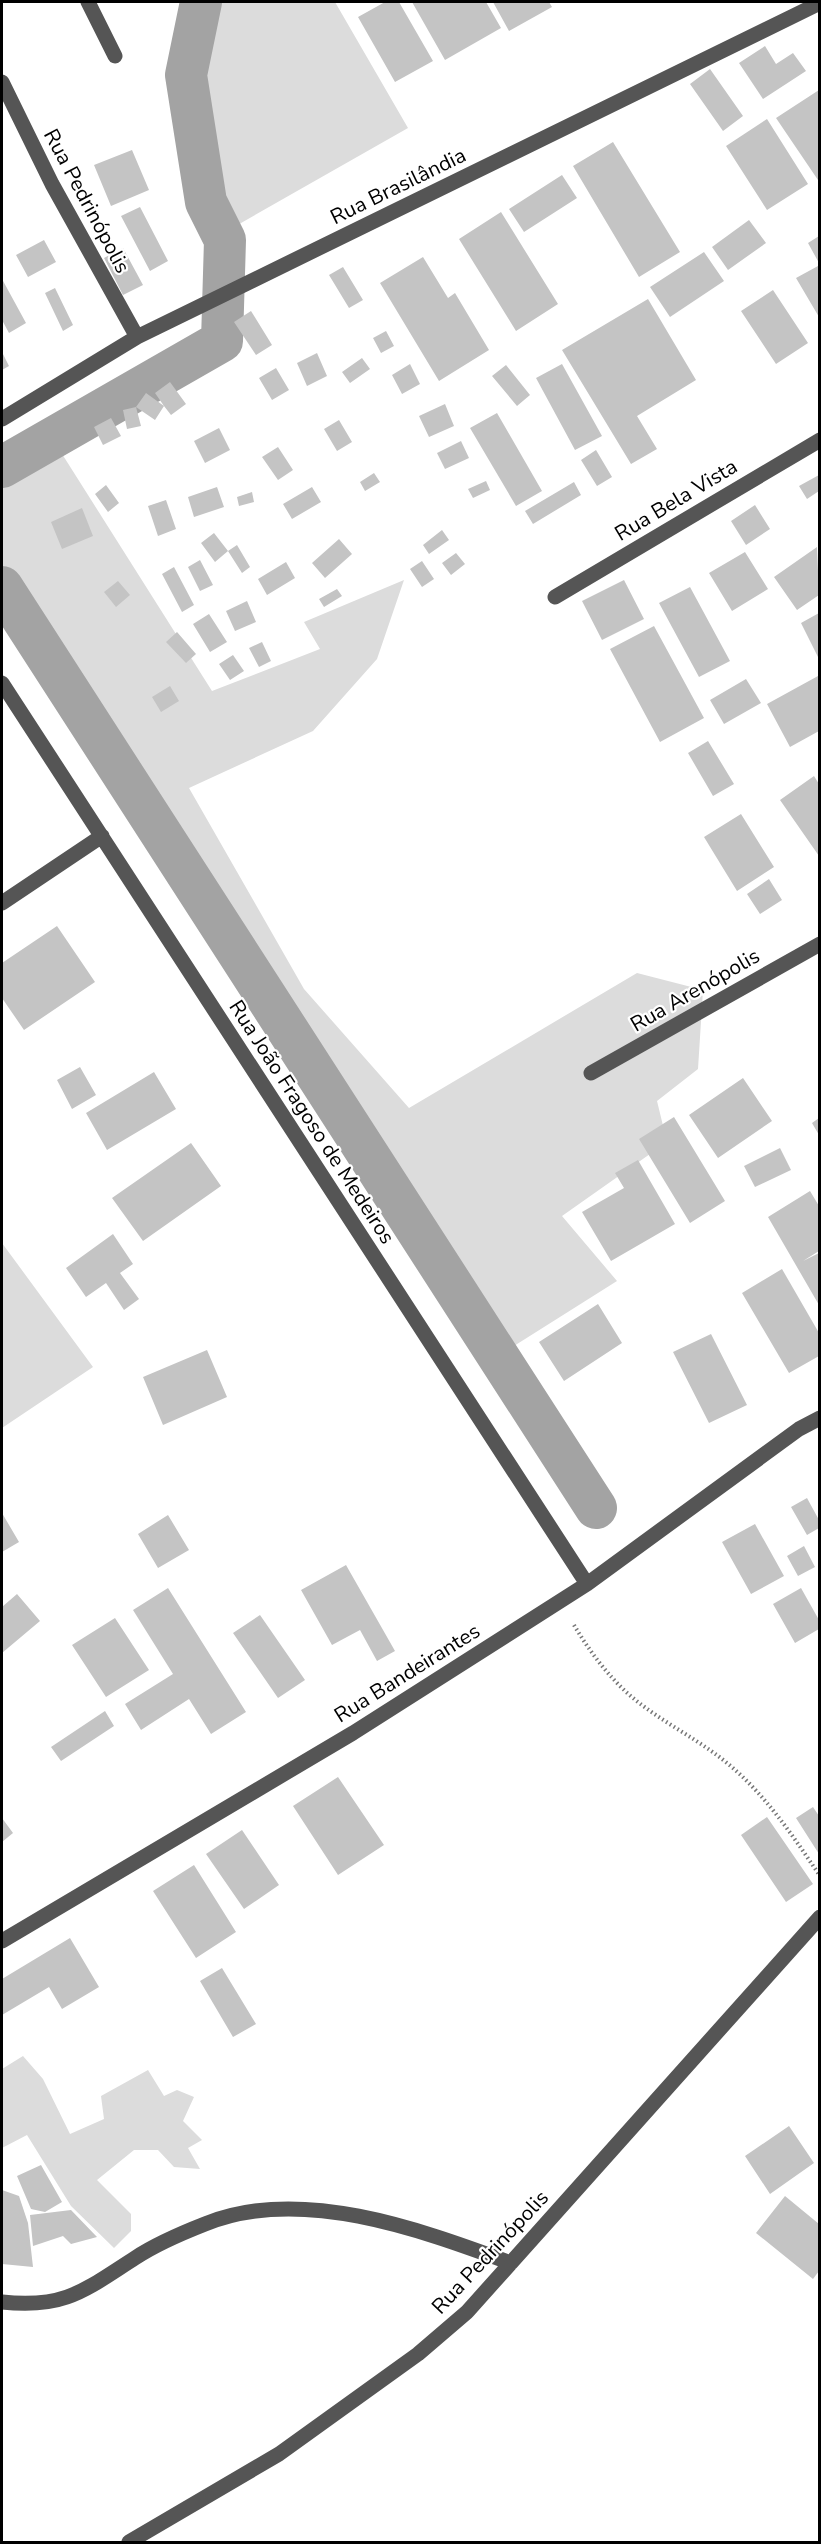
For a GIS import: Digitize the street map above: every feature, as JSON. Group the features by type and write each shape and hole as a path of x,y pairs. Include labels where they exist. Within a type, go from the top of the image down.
{"street":[{"path":"88,2 115,56"},
{"name":"Rua Brasilândia","path":"2,419 137,338 180,316 819,3"},
{"name":"Rua Pedrinópolis","path":"2,82 52,183 137,338"},
{"name":"Rua Bela Vista","path":"555,597 819,440"},
{"name":"Rua João Fragoso de Medeiros","path":"2,683 587,1584"},
{"path":"2,903 102,836"},
{"name":"Rua Arenópolis","path":"591,1073 819,944"},
{"name":"Rua Bandeirantes","path":"2,1941 353,1733 587,1584 799,1429 819,1418"},
{"name":"Rua Pedrinópolis","path":"129,2542 279,2454 418,2354 467,2312 819,1917"},
{"path":"2,2302 27,2305 62,2300 92,2288 137,2256 207,2223 252,2212 295,2209 352,2216 432,2234 512,2263"}],"path":[{"path":"559,1601 591,1652 622,1688 665,1721 722,1759 749,1782 780,1816 819,1876"}],"shaded area":[{"path":"201,2 335,2 408,128 234,227 192,127 193,42"},
{"path":"57,446 212,691 320,649 304,622 404,580 377,659 313,731 189,788 304,989 409,1108 637,973 703,990 698,1069 657,1101 667,1142 562,1216 617,1281 495,1358 2,592 2,470"},
{"path":"2,1243 93,1367 2,1428"},
{"path":"23,2056 43,2079 70,2134 104,2119 101,2096 148,2070 164,2096 177,2090 194,2097 183,2121 202,2140 188,2148 200,2169 174,2167 158,2150 134,2150 97,2180 131,2214 131,2231 114,2248 71,2206 27,2135 2,2148 2,2069"}],"building":[{"path":"385,2 399,2 433,61 395,82 358,17"},
{"path":"412,2 486,2 501,28 445,60"},
{"path":"493,2 549,2 552,7 509,31"},
{"path":"765,46 776,64 793,53 806,71 763,99 739,63"},
{"path":"710,69 743,116 723,131 690,84"},
{"path":"819,90 819,179 818,180 776,118"},
{"path":"767,119 808,184 767,210 726,146"},
{"path":"613,142 680,252 639,277 573,166"},
{"path":"132,150 149,190 111,206 94,165"},
{"path":"562,175 577,198 524,232 509,209"},
{"path":"140,207 168,261 150,271 121,216"},
{"path":"501,212 558,304 516,331 459,239"},
{"path":"749,220 766,243 728,270 712,247"},
{"path":"819,236 819,263 808,243"},
{"path":"44,240 56,262 28,277 16,255"},
{"path":"123,248 143,285 123,295 104,258"},
{"path":"704,252 724,281 670,317 650,287"},
{"path":"423,257 448,298 455,293 489,350 439,381 380,283"},
{"path":"818,266 819,269 819,317 796,278"},
{"path":"343,267 363,300 349,308 329,275"},
{"path":"2,279 26,323 9,333 2,320"},
{"path":"55,288 73,325 63,331 45,293"},
{"path":"773,290 808,343 776,364 741,311"},
{"path":"648,299 696,380 637,416 657,449 631,464 562,350"},
{"path":"251,311 272,345 256,355 234,322"},
{"path":"386,331 394,346 381,353 373,338"},
{"path":"2,352 9,366 2,370"},
{"path":"317,353 327,376 307,386 297,363"},
{"path":"362,358 370,369 350,383 342,372"},
{"path":"410,364 420,384 402,394 392,375"},
{"path":"562,364 602,436 575,450 536,378"},
{"path":"506,365 530,395 517,406 492,376"},
{"path":"276,368 289,390 272,400 259,378"},
{"path":"170,382 186,404 171,415 155,393"},
{"path":"146,393 164,406 155,420 136,407"},
{"path":"445,404 454,426 429,437 419,416"},
{"path":"136,407 141,426 127,429 123,410"},
{"path":"497,413 542,491 516,506 470,428"},
{"path":"111,418 121,436 103,445 94,427"},
{"path":"339,420 352,442 337,451 324,429"},
{"path":"219,428 230,450 205,463 194,441"},
{"path":"461,441 469,458 445,469 437,453"},
{"path":"278,447 293,470 278,480 262,457"},
{"path":"596,450 612,477 597,486 581,460"},
{"path":"374,473 380,482 365,491 360,482"},
{"path":"819,475 819,491 807,499 799,486"},
{"path":"486,481 490,490 473,498 468,489"},
{"path":"574,482 581,495 533,524 525,511"},
{"path":"106,485 119,503 108,512 95,494"},
{"path":"217,487 224,507 194,517 188,497"},
{"path":"312,487 321,502 292,519 283,504"},
{"path":"252,492 254,502 239,506 237,497"},
{"path":"166,500 176,529 158,536 148,506"},
{"path":"755,505 770,529 746,545 731,521"},
{"path":"82,508 93,536 62,549 51,522"},
{"path":"442,530 449,540 429,554 423,545"},
{"path":"214,533 228,551 215,562 201,543"},
{"path":"339,539 352,554 325,578 312,563"},
{"path":"237,545 250,567 242,573 228,551"},
{"path":"817,547 819,595 797,610 774,577"},
{"path":"745,552 768,589 732,611 709,573"},
{"path":"456,553 465,564 451,575 442,563"},
{"path":"200,560 213,585 200,591 188,567"},
{"path":"422,561 434,579 422,587 410,569"},
{"path":"286,562 295,578 267,595 258,579"},
{"path":"174,567 194,605 182,612 162,574"},
{"path":"624,580 644,619 602,640 582,601"},
{"path":"118,581 130,595 116,607 104,592"},
{"path":"690,587 730,661 699,677 659,603"},
{"path":"337,589 342,596 324,607 319,599"},
{"path":"247,601 256,622 235,631 226,611"},
{"path":"819,613 819,659 801,623"},
{"path":"209,614 227,642 210,652 193,624"},
{"path":"654,626 704,718 660,742 610,649"},
{"path":"177,632 196,654 186,663 166,642"},
{"path":"262,642 271,661 259,667 249,648"},
{"path":"233,655 244,671 230,680 219,664"},
{"path":"818,676 819,731 790,747 767,704"},
{"path":"746,679 761,703 724,724 710,700"},
{"path":"170,686 179,701 161,712 152,697"},
{"path":"708,741 734,784 713,796 688,753"},
{"path":"814,776 819,784 819,856 780,800"},
{"path":"741,814 774,867 737,891 704,837"},
{"path":"769,879 782,900 760,914 747,894"},
{"path":"57,926 95,982 24,1030 2,998 2,963"},
{"path":"80,1067 96,1095 72,1109 57,1080"},
{"path":"154,1072 176,1109 107,1150 86,1113"},
{"path":"743,1078 772,1121 718,1158 689,1115"},
{"path":"674,1117 725,1201 690,1223 639,1139"},
{"path":"819,1118 819,1135 812,1123"},
{"path":"191,1143 221,1186 143,1241 112,1198"},
{"path":"780,1148 791,1170 755,1187 744,1166"},
{"path":"638,1160 675,1224 611,1261 582,1212 624,1188 615,1173"},
{"path":"810,1191 819,1206 819,1251 803,1261 819,1253 819,1305 768,1217"},
{"path":"113,1234 133,1264 120,1273 139,1299 124,1310 106,1283 86,1297 66,1268"},
{"path":"782,1269 819,1333 819,1356 789,1373 742,1293"},
{"path":"598,1304 622,1343 564,1381 539,1342"},
{"path":"711,1334 747,1405 709,1423 673,1352"},
{"path":"207,1350 227,1397 163,1425 143,1377"},
{"path":"807,1498 819,1520 819,1528 807,1535 791,1507"},
{"path":"2,1513 19,1542 2,1552"},
{"path":"168,1515 189,1550 158,1568 138,1534"},
{"path":"755,1524 784,1576 751,1594 722,1542"},
{"path":"804,1546 815,1567 798,1576 787,1556"},
{"path":"346,1565 395,1651 377,1661 360,1630 332,1645 301,1590"},
{"path":"168,1588 246,1712 211,1734 189,1699 141,1730 125,1704 173,1674 133,1610"},
{"path":"801,1588 819,1620 819,1629 795,1643 773,1604"},
{"path":"17,1594 40,1621 2,1653 2,1607"},
{"path":"260,1615 305,1680 278,1698 233,1633"},
{"path":"115,1618 149,1670 106,1697 72,1645"},
{"path":"105,1711 114,1726 61,1761 51,1747"},
{"path":"338,1777 384,1845 338,1875 293,1806"},
{"path":"813,1807 819,1816 819,1854 796,1818"},
{"path":"767,1817 813,1884 786,1902 741,1835"},
{"path":"2,1818 13,1833 2,1842"},
{"path":"242,1830 279,1885 244,1909 206,1854"},
{"path":"194,1865 236,1932 196,1958 153,1891"},
{"path":"70,1938 99,1987 62,2009 49,1987 2,2015 2,1979"},
{"path":"222,1968 256,2024 233,2037 200,1981"},
{"path":"789,2126 814,2163 770,2194 745,2156"},
{"path":"41,2165 62,2202 45,2212 31,2209 17,2176"},
{"path":"2,2190 19,2196 28,2223 33,2267 2,2264"},
{"path":"785,2196 819,2224 819,2271 813,2279 756,2233"},
{"path":"71,2210 97,2237 71,2244 63,2236 33,2246 30,2215"}],"waterway":[{"path":"2,467 222,341 225,240 206,202 186,75 201,2"},
{"path":"2,587 596,1508"}]}
